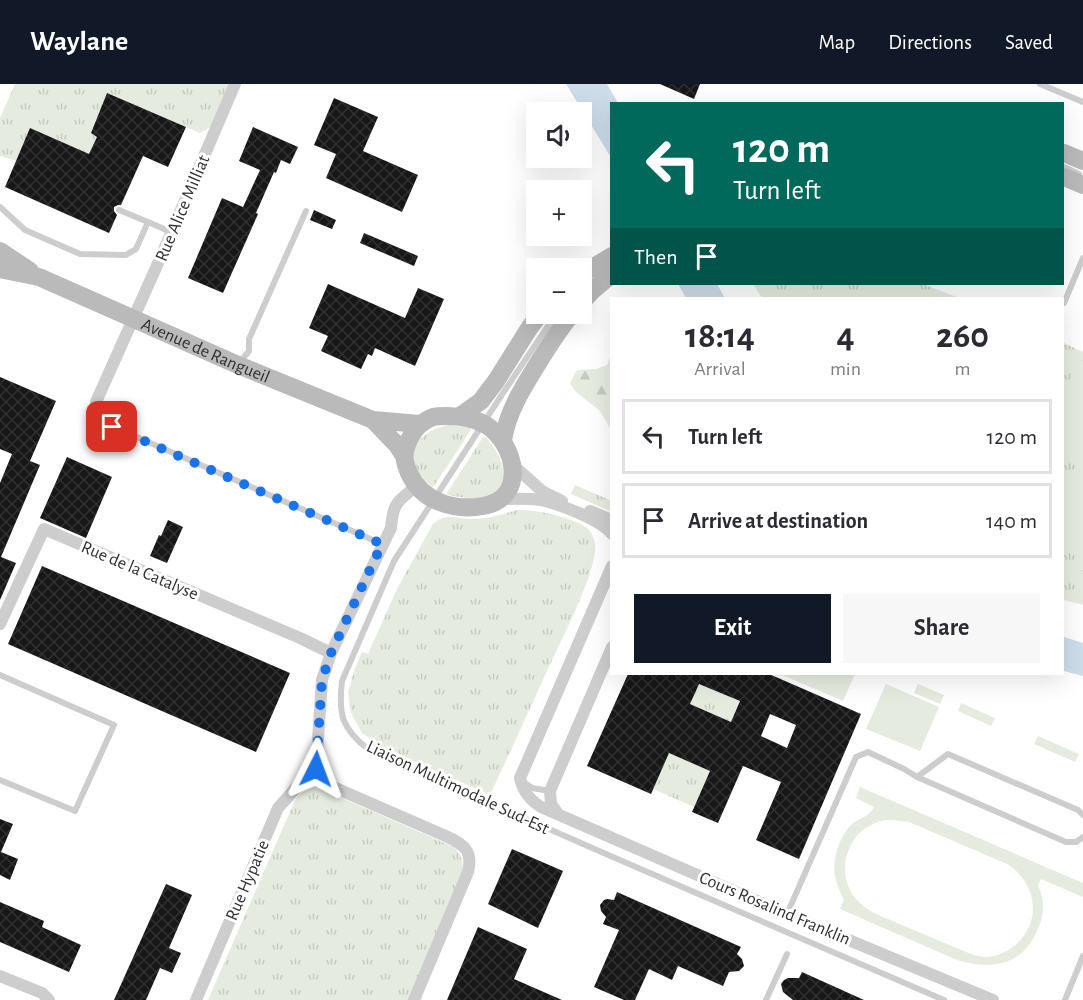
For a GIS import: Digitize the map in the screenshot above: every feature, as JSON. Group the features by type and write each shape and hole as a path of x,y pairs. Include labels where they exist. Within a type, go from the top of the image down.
{"street":[{"name":"Rue Alice Milliat","path":"100,421 96,402 235,84"},
{"path":"1064,153 1083,161"},
{"path":"1064,177 1083,185"},
{"name":"Avenue de Rangueil","path":"0,251 39,277 131,325 238,365 373,420 420,424 432,417 460,416"},
{"path":"592,270 608,264"},
{"path":"592,291 608,264"},
{"name":"Avenue de Rangueil","path":"0,269 39,277"},
{"path":"460,416 481,401 532,324"},
{"path":"503,440 505,425 518,395 564,324"},
{"path":"460,416 484,423 503,440 513,465 513,476 502,499"},
{"name":"Avenue de Rangueil","path":"373,420 397,445 417,486"},
{"path":"404,456 412,434 420,424"},
{"path":"513,465 542,491 610,519"},
{"path":"414,1000 471,861 460,843 324,783 319,777 316,769 322,680 331,653 391,528 392,510 417,486 434,500 458,507 487,506 502,499 539,500 565,507 607,527 610,531"},
{"name":"Rue de la Catalyse","path":"0,624 44,530 331,653"},
{"path":"520,778 610,571"},
{"path":"558,814 552,804 550,791 610,652"},
{"name":"Rue Hypatie","path":"196,1000 278,808 296,788 319,777"},
{"name":"Cours Rosalind Franklin","path":"520,778 522,788 531,800 541,807 787,914 993,1000"},
{"path":"0,976 42,993 49,1000"}],"lane":[{"path":"1040,84 1083,102"},
{"path":"1064,167 1083,176"},
{"path":"0,207 25,230 80,254 126,255 136,249 148,222"},
{"path":"119,210 172,232"},
{"path":"238,365 249,351 249,339 306,211"},
{"path":"1064,303 1083,258"},
{"path":"592,276 608,264"},
{"name":"Liaison Multimodale Sud-Est","path":"549,324 394,561 342,681 340,702 343,717 350,732 369,750 944,1000"},
{"path":"100,421 382,544"},
{"path":"0,675 114,725 75,811 0,780"},
{"path":"787,914 856,757 868,752 917,777 1066,842 1076,842 1083,837"},
{"path":"917,777 948,754 1077,810 1083,815"},
{"path":"520,778 532,789 550,791"},
{"path":"766,1000 787,954"},
{"path":"1065,1000 1083,956"}],"green space":[{"path":"15,84 230,84 212,126 200,133 107,93 91,132 97,137 89,154 16,161 0,156 0,118"},
{"path":"754,285 926,285 956,297 761,297"},
{"path":"860,285 896,285 925,297 854,297"},
{"path":"1064,343 1083,352 1083,605 1064,600"},
{"path":"610,357 610,428 600,411 575,391 570,383 577,370 596,369 607,365"},
{"path":"1072,374 1083,379 1083,454 1064,445 1064,392"},
{"path":"450,425 471,430 432,487 416,468 415,449 419,441 427,434 437,428"},
{"path":"483,437 486,437 501,460 504,477 502,485 496,492 478,499 448,495 447,493"},
{"path":"1064,470 1083,479 1083,554 1064,545"},
{"path":"575,485 610,500 610,511 571,494"},
{"path":"517,510 553,514 581,524 592,535 595,554 580,600 490,795 384,748 362,733 351,713 348,693 362,652 368,654 397,589 433,524 447,517 480,519"},
{"path":"782,675 855,675 843,701"},
{"path":"699,684 740,701 731,722 690,704"},
{"path":"886,684 939,707 920,751 866,729"},
{"path":"918,684 944,695 940,704 914,693"},
{"path":"961,703 995,718 991,726 958,711"},
{"path":"1038,736 1079,754 1075,762 1034,744"},
{"path":"669,753 710,771 694,807 653,789"},
{"path":"860,787 1083,883 1083,897 1041,879 1038,885 1042,897 1043,913 1031,943 1014,958 982,965 957,960 840,909 844,900 834,870 837,849 847,829 870,813 874,807 856,798","holes":["885,820 909,822 1007,864 1018,872 1031,894 1033,906 1032,918 1021,940 1000,954 988,957 977,956 877,915 860,903 851,892 846,879 845,865 848,852 854,840 867,827"]},
{"path":"314,788 326,791 454,847 460,856 463,873 408,1000 208,1000 295,800 303,792"}],"water":[{"path":"566,84 607,84 617,102 610,102 610,156 592,126 592,102 577,102"},
{"path":"679,285 718,285 724,297 685,297"},
{"path":"1064,637 1083,643 1083,676 1064,671"}],"building":[{"path":"660,84 700,84 694,99"},
{"path":"107,93 186,127 168,167 143,156 121,205 114,207 117,215 109,233 5,187 30,128 89,154 97,137 91,133"},
{"path":"334,98 378,117 363,151 418,175 402,212 326,178 336,154 314,145"},
{"path":"253,127 298,147 290,164 281,160 276,173 274,172 223,293 188,278 222,198 243,207 260,170 239,161"},
{"path":"314,210 336,220 332,229 310,220"},
{"path":"364,233 418,256 414,266 360,243"},
{"path":"328,284 405,318 418,288 444,299 415,366 375,348 372,356 368,354 361,369 321,351 328,336 309,328"},
{"path":"0,377 56,401 30,461 40,465 1,557 16,563 0,600 0,483 12,454 0,449"},
{"path":"67,457 112,477 86,538 40,518"},
{"path":"168,520 183,527 167,563 150,556"},
{"path":"42,566 290,673 256,752 8,644"},
{"path":"628,675 771,675 861,714 799,859 756,840 781,782 743,766 718,823 692,812 710,771 669,753 651,794 587,766","holes":["699,684 740,701 731,722 690,704","770,714 796,725 787,748 761,736"]},
{"path":"0,819 13,824 1,852 18,859 10,880 0,875"},
{"path":"512,849 563,871 538,928 488,904"},
{"path":"166,884 192,895 169,948 181,953 172,973 160,968 146,1000 114,1000"},
{"path":"617,892 741,947 737,954 744,966 739,971 729,972 723,986 678,966 672,980 649,969 635,1000 624,1000 594,987 619,930 603,924 606,917 600,905 604,900 614,900"},
{"path":"0,902 44,921 42,927 81,945 69,972 0,942"},
{"path":"478,927 527,949 514,979 562,1000 447,1000"},
{"path":"802,972 864,1000 793,1000 783,992 781,984 788,978 799,978"}],"route":[{"path":"112,427 382,544 331,653 322,680 316,769"}]}
